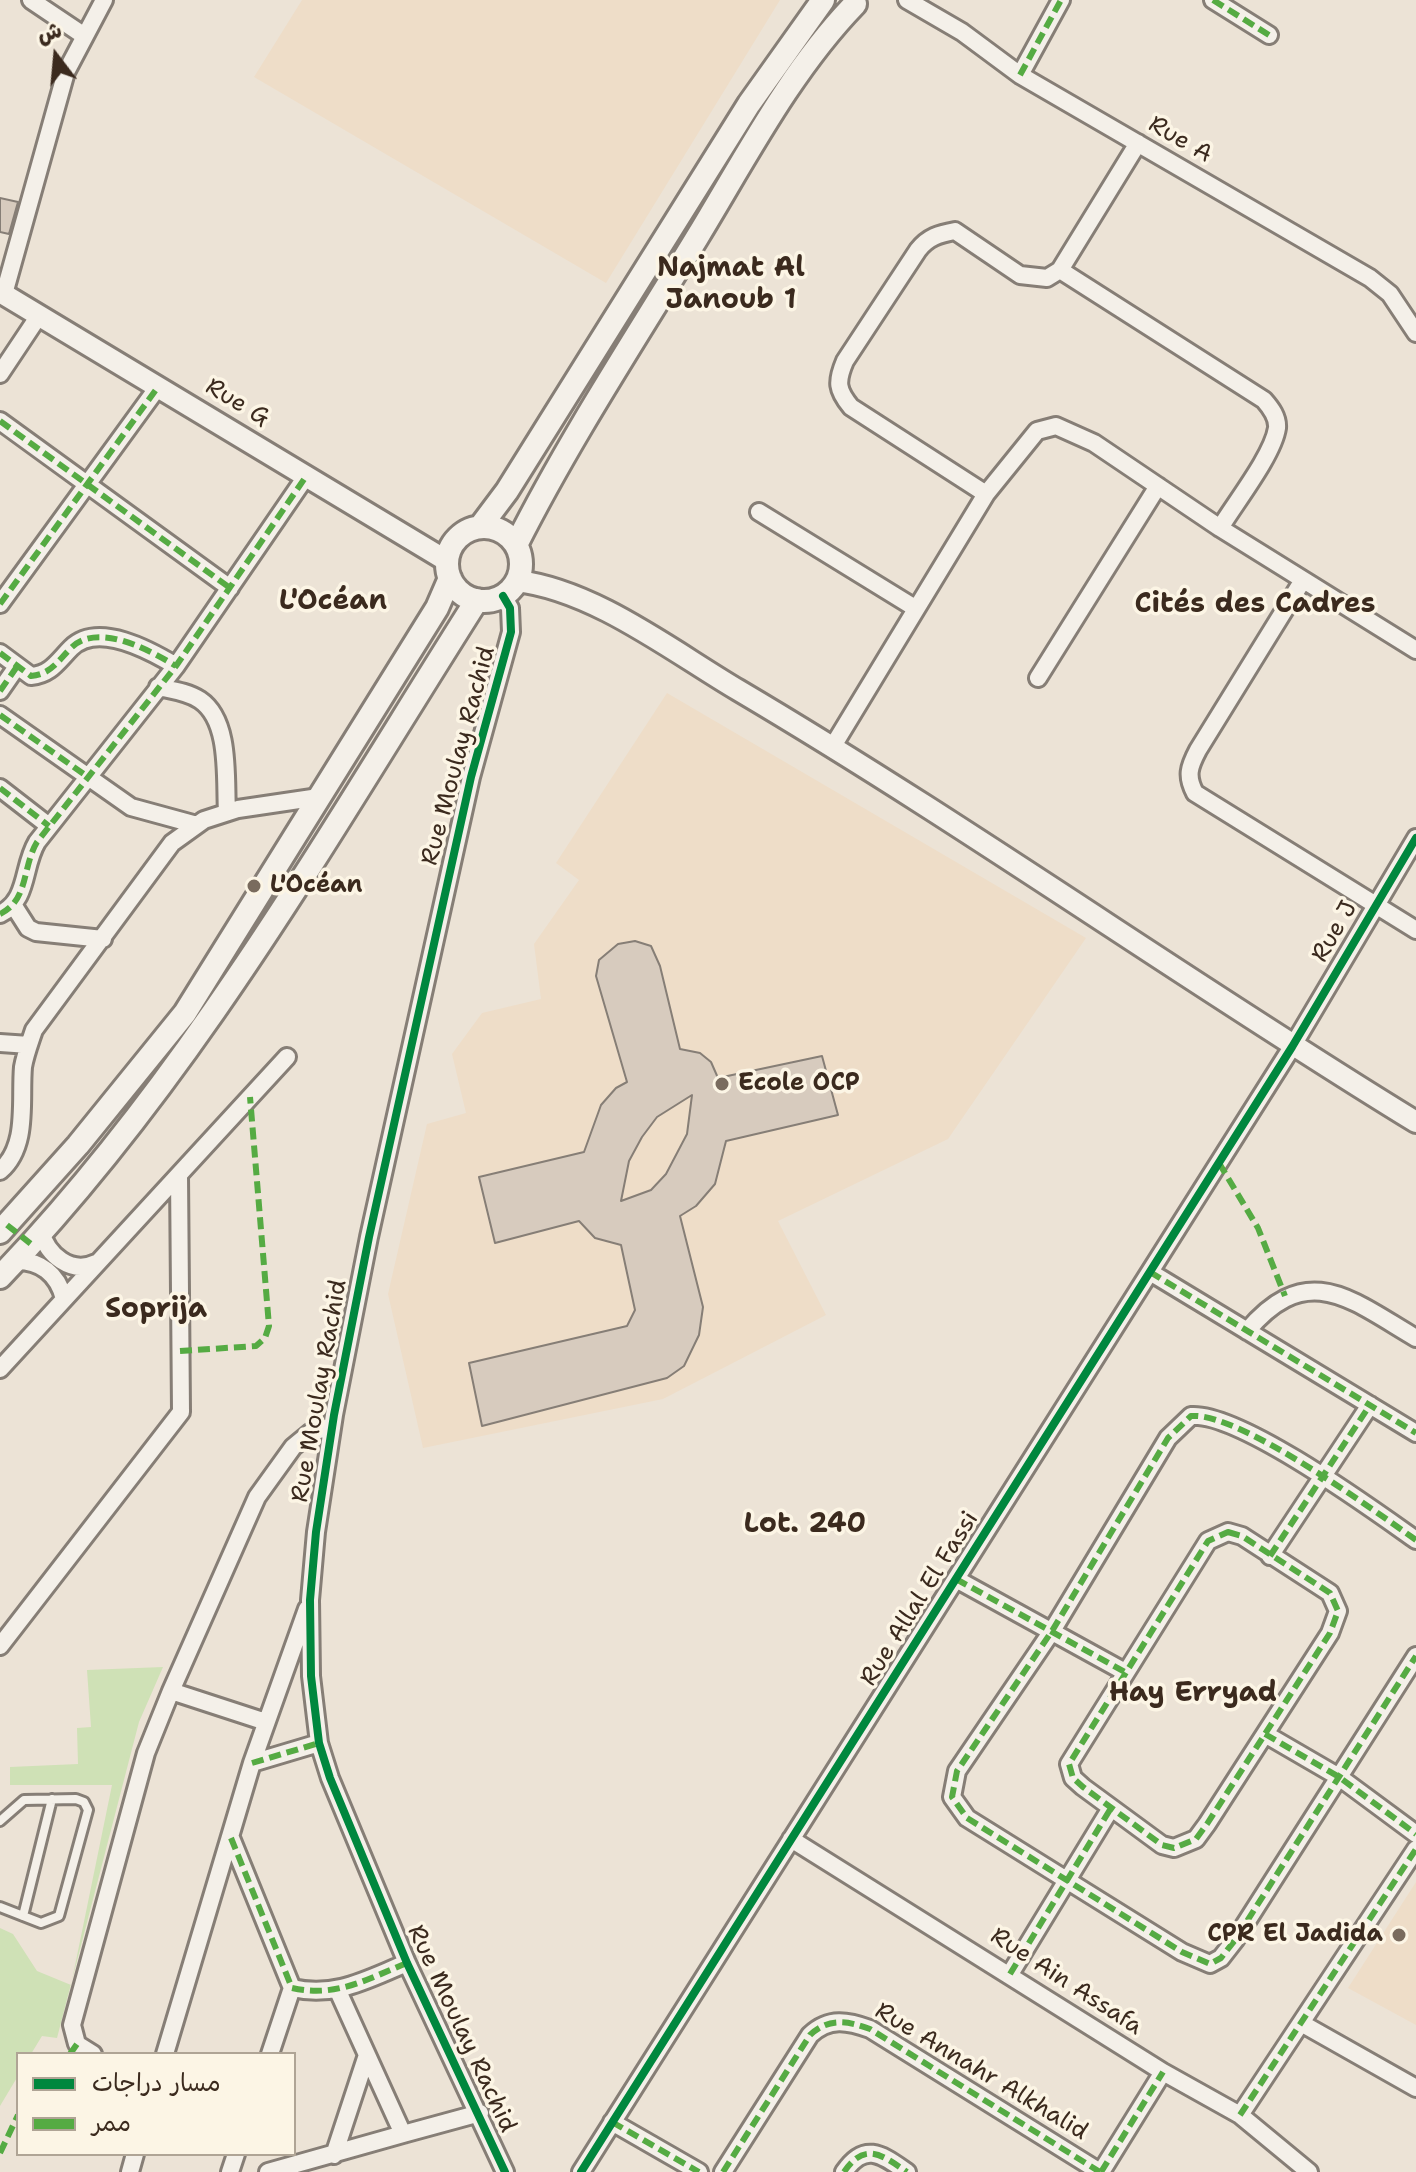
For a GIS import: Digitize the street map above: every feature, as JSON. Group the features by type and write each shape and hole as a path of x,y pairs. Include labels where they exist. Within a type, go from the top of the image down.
{"main road":[{"path":"2,1226 78,1145 185,1013 437,608 460,537 480,527 507,491 749,104 823,0"},
{"path":"516,545 557,467 771,118 828,32 858,1"},
{"path":"7,1269 133,1122 206,1027 477,600 510,588 521,563 516,545 501,531 480,527"},
{"path":"448,570 465,596 477,600"}],"street":[{"path":"31,0 83,35"},
{"path":"2,293 66,72 104,0"},
{"name":"Rue A","path":"907,0 962,32 1020,75 1370,278 1390,294 1416,333"},
{"path":"1020,75 1061,0"},
{"path":"1213,0 1269,35"},
{"path":"986,494 868,421 839,392 837,379 845,361 926,240 955,231 1020,275 1047,278 1060,270 1138,143"},
{"path":"1060,270 1273,410 1277,425 1273,441 1220,528"},
{"name":"Rue G","path":"2,293 307,475 448,570"},
{"path":"0,374 38,317"},
{"path":"0,603 158,387"},
{"path":"0,421 230,588"},
{"path":"833,746 986,494 1037,431 1056,426 1094,443 1220,528 1416,650"},
{"path":"103,939 36,932 7,910 19,898 30,852 176,666 307,475"},
{"path":"1038,678 1158,486"},
{"path":"759,512 915,608"},
{"path":"1303,580 1189,765 1188,779 1195,793 1416,930"},
{"path":"510,588 544,584 595,606 833,746 1292,1047 1416,1122"},
{"name":"Rue Moulay Rachid","path":"505,2172 480,2113 407,1963 357,1846 319,1743 311,1676 310,1600 316,1532 332,1426 369,1237 444,891 511,632 510,588"},
{"path":"0,653 16,668 31,676 45,675 74,645 111,639 141,645 176,666"},
{"path":"0,691 16,668"},
{"path":"158,687 198,699 209,708 224,746 227,812"},
{"path":"0,715 131,807 197,825"},
{"path":"0,788 49,826"},
{"path":"0,1171 6,1166 20,1129 23,1065 34,1030 172,843 197,825 227,812 319,797"},
{"name":"Rue J","path":"1292,1047 1416,838"},
{"path":"0,1043 29,1045"},
{"name":"Rue Allal El Fassi","path":"581,2172 1292,1047"},
{"path":"0,1369 287,1057"},
{"path":"0,1646 181,1412 179,1175"},
{"path":"2,1226 36,1238 59,1259 79,1268 97,1263"},
{"path":"7,1269 39,1264 49,1271 64,1299"},
{"path":"1150,1272 1416,1433"},
{"path":"1247,1331 1266,1309 1285,1296 1308,1291 1344,1296 1416,1338"},
{"path":"1270,1556 1370,1405"},
{"path":"1416,1540 1324,1476 1223,1420 1203,1415 1191,1416 1168,1438 1052,1631 957,1771 952,1797 967,1818 1182,1952 1210,1964 1221,1958 1235,1940 1416,1656"},
{"path":"90,2052 77,2044 73,2034 74,2015 146,1753 257,1497 293,1447 310,1433 332,1426"},
{"path":"1228,1532 1242,1536 1270,1556 1330,1593 1338,1611 1330,1633 1196,1839 1174,1848 1162,1845 1073,1778 1069,1764 1208,1541 1228,1532"},
{"path":"956,1579 1125,1672"},
{"path":"166,2052 252,1763 310,1600"},
{"path":"171,1691 266,1722"},
{"path":"1265,1734 1339,1777 1416,1834"},
{"path":"252,1763 319,1743"},
{"path":"1010,1974 1111,1808"},
{"path":"231,1838 292,1988 271,2052"},
{"name":"Rue Ain Assafa","path":"791,1839 1163,2072 1240,2115 1309,2172"},
{"path":"1240,2115 1416,1849"},
{"path":"292,1988 315,1993 338,1991 407,1963"},
{"path":"338,1991 403,2134"},
{"name":"Rue Annahr Alkhalid","path":"723,2172 810,2035 820,2026 836,2021 870,2029 1100,2172"},
{"path":"1301,2023 1416,2088"},
{"path":"334,2155 367,2055"},
{"path":"1100,2172 1163,2072"},
{"path":"268,2172 480,2113"},
{"path":"612,2122 699,2172"},
{"path":"844,2172 857,2156 869,2152 907,2172"}],"lane":[{"path":"23,1916 52,1799"},
{"path":"0,1821 24,1800 80,1799 87,1806 59,1916 41,1923 0,1907"}],"shaded area":[{"path":"302,0 780,0 606,283 254,77"},
{"name":"Ecole OCP","path":"667,693 1086,938 948,1139 778,1221 826,1315 663,1399 423,1448 388,1294 427,1124 466,1113 452,1054 482,1013 541,999 534,944 579,880 556,863"},
{"name":"CPR El Jadida","path":"1416,1882 1416,2025 1348,1988"}],"green space":[{"path":"163,1667 139,1722 72,1980 112,1785 10,1785 10,1767 78,1764 77,1728 91,1727 87,1670"},
{"path":"0,1928 13,1934 37,1971 71,1985 57,2038 42,2036 32,2052 16,2052 16,2079 0,2106"}],"building":[{"path":"0,198 18,202 9,234 0,232"},
{"path":"635,941 651,946 660,966 680,1049 700,1053 711,1062 718,1078 822,1056 838,1115 726,1141 715,1184 696,1206 680,1216 703,1307 699,1335 684,1366 667,1378 482,1426 469,1363 627,1326 635,1310 621,1245 595,1238 579,1221 495,1243 479,1177 584,1152 601,1105 616,1088 627,1082 596,976 599,960 618,944","holes":["692,1095 687,1134 666,1174 651,1190 621,1201 629,1161 642,1137 657,1117"]}],"marked path":[{"path":"1020,75 1061,0"},
{"path":"1213,0 1269,35"},
{"path":"0,604 158,387"},
{"path":"0,421 230,588"},
{"path":"0,914 16,900 37,842 176,666 307,475"},
{"path":"0,653 31,676 49,670 82,640 109,638 139,647 176,666"},
{"path":"0,691 16,668"},
{"path":"0,715 88,777"},
{"path":"0,788 49,826"},
{"path":"180,1351 256,1346 265,1338 269,1326 250,1097"},
{"path":"1219,1163 1258,1228 1285,1296"},
{"path":"7,1225 31,1244"},
{"path":"1150,1272 1416,1433"},
{"path":"1270,1556 1370,1405"},
{"path":"1416,1540 1272,1445 1213,1419 1191,1416 1168,1438 1052,1631 957,1771 952,1797 967,1818 1182,1952 1210,1964 1221,1958 1235,1940 1416,1656"},
{"path":"1228,1532 1242,1536 1330,1593 1338,1611 1330,1633 1207,1824 1196,1839 1174,1848 1162,1845 1083,1787 1073,1778 1069,1764 1208,1541 1228,1532"},
{"path":"956,1579 1125,1672"},
{"path":"1265,1734 1339,1777 1416,1834"},
{"path":"252,1763 319,1743"},
{"path":"1010,1974 1111,1808"},
{"path":"231,1838 292,1988 337,1989 407,1963"},
{"path":"1240,2115 1416,1849"},
{"path":"723,2172 810,2035 824,2025 839,2022 870,2029 1100,2172"},
{"path":"71,2052 77,2044"},
{"path":"1101,2172 1163,2072"},
{"path":"0,2153 16,2119"},
{"path":"612,2122 699,2172"},
{"path":"844,2172 852,2162 867,2154 882,2156 907,2172"}],"cycle path":[{"path":"503,596 510,608 511,632 471,777 369,1237 334,1415 316,1532 310,1600 311,1676 319,1743 330,1778 407,1963 505,2172"},
{"path":"581,2172 1292,1047 1416,838"}],"place":[{"name":"L'Océan","path":"254,886"},
{"name":"Ecole OCP","path":"722,1084"},
{"name":"CPR El Jadida","path":"1399,1935"}],"district":[{"name":"Najmat Al Janoub 1","path":"731,285"},
{"name":"L'Océan","path":"333,602"},
{"name":"Cités des Cadres","path":"1255,605"},
{"name":"Soprija","path":"156,1310"},
{"name":"Lot. 240","path":"805,1525"},
{"name":"Hay Erryad","path":"1193,1694"}]}
